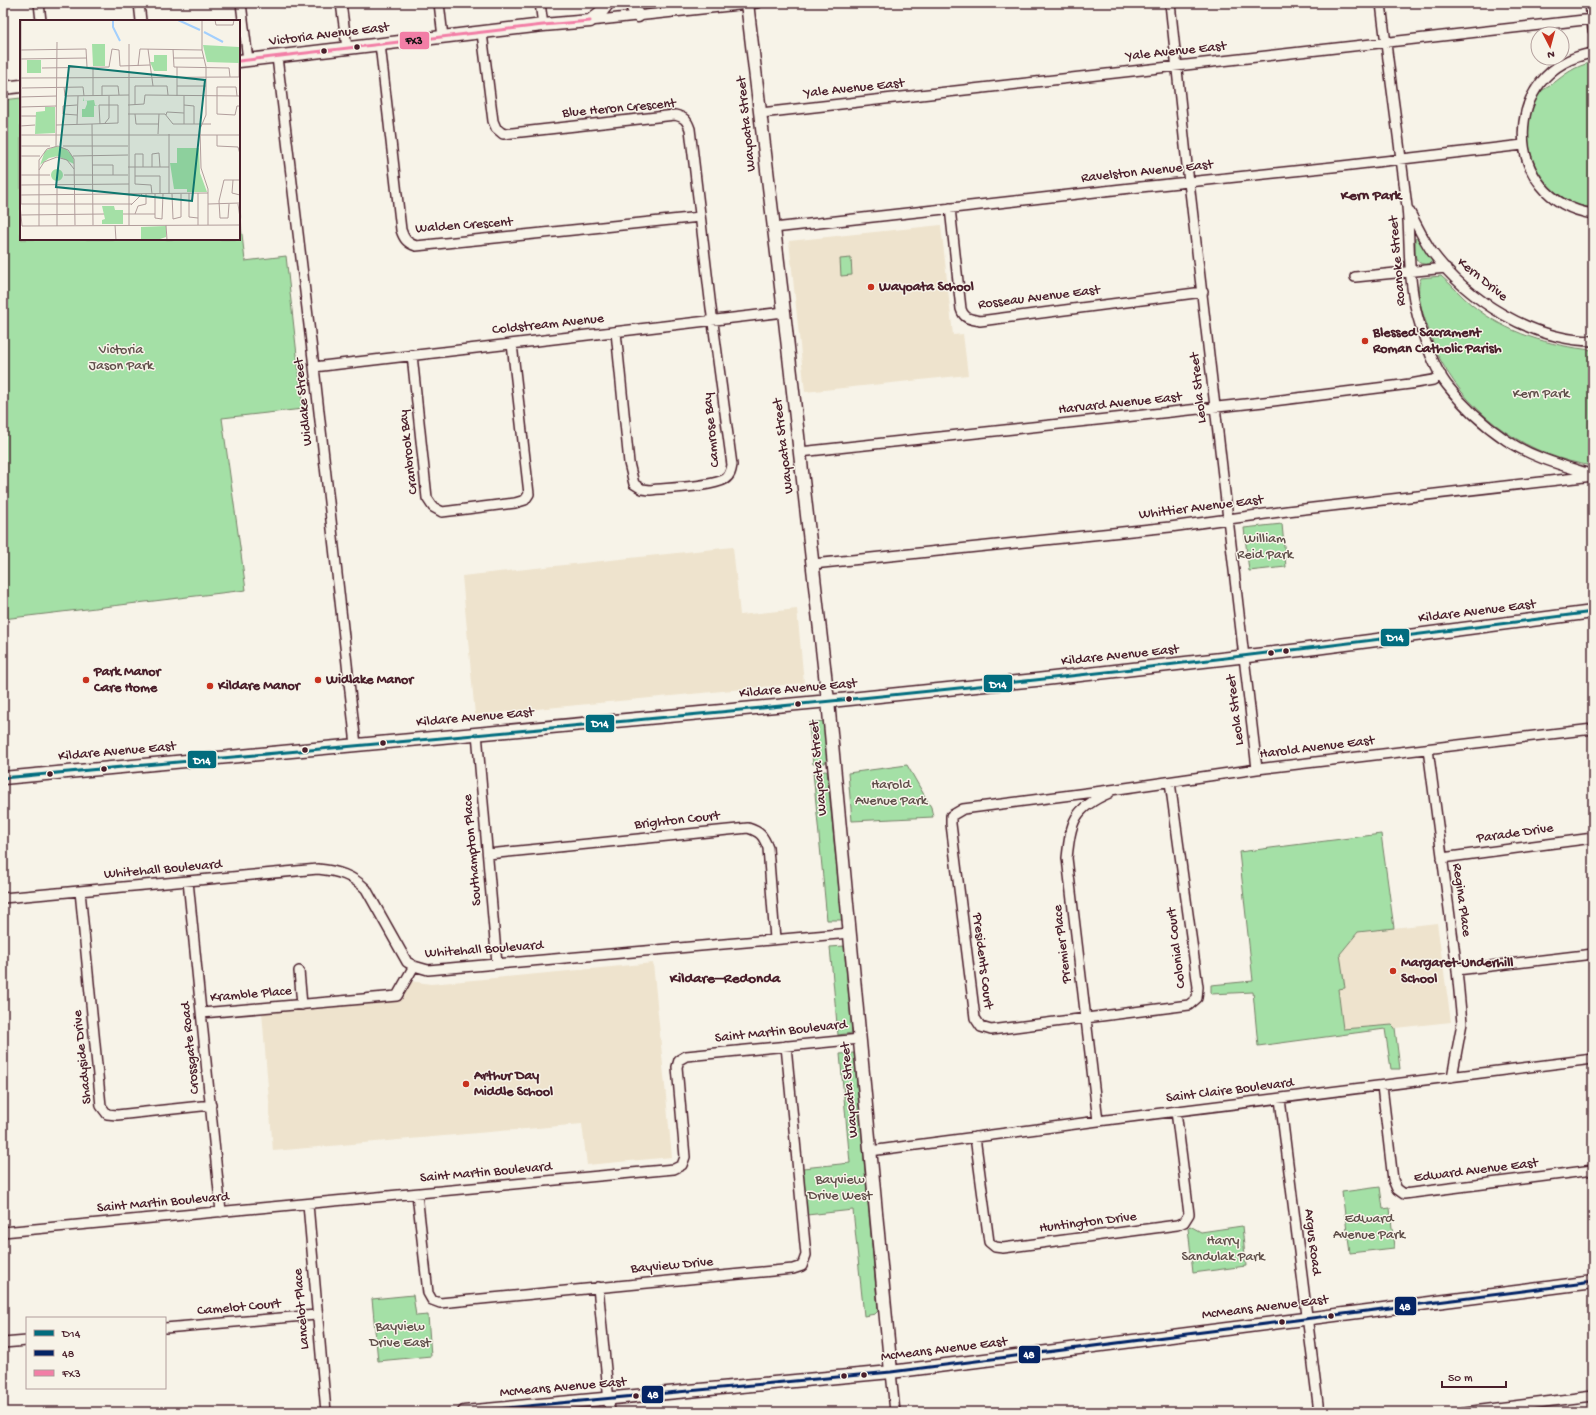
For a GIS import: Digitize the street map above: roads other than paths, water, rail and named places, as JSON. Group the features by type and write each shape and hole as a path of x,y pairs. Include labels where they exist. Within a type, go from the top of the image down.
{"street":[{"path":"39,3 41,20"},
{"path":"139,3 141,20"},
{"path":"241,3 244,61"},
{"path":"341,3 346,48"},
{"path":"439,3 443,37"},
{"path":"540,3 544,25"},
{"path":"590,21 601,12 608,3"},
{"path":"630,3 638,16"},
{"name":"Victoria Avenue East","path":"244,61 544,25 751,3"},
{"name":"Wayoata Street","path":"751,3 761,113 828,701 894,1412"},
{"name":"Leola Street","path":"1170,3 1189,182 1203,292 1215,407 1229,518 1243,657 1257,769"},
{"name":"Roanoke Street","path":"1381,3 1407,206 1410,271 1413,295 1417,315 1426,343 1440,375 1466,407 1507,441 1536,456 1593,476"},
{"path":"1590,3 1593,30"},
{"name":"Yale Avenue East","path":"761,113 1592,19"},
{"name":"Blue Heron Crescent","path":"482,33 493,121 496,128 503,134 675,115 684,117 688,122 690,129 713,321"},
{"name":"Walden Crescent","path":"380,44 401,230 404,238 409,244 416,246 700,217"},
{"path":"1593,53 1574,58 1561,64 1550,73 1540,84 1529,102 1524,116 1523,130 1523,145 1526,158 1531,170 1547,192 1558,201 1570,207 1593,214"},
{"name":"Widlake Street","path":"277,57 314,367 356,745"},
{"path":"3,88 20,86"},
{"name":"Ravelston Avenue East","path":"774,228 1523,145"},
{"name":"Kern Drive","path":"1407,206 1432,251 1446,268 1483,302 1505,316 1529,327 1560,337 1593,341"},
{"name":"Rosseau Avenue East","path":"950,208 961,309 966,318 980,321 1203,292"},
{"path":"1355,277 1446,268"},
{"name":"Coldstream Avenue","path":"314,367 784,312"},
{"name":"Camrose Bay","path":"616,332 629,463 634,484 642,489 650,490 712,483 726,479 731,473 732,466 713,321"},
{"name":"Cranbrook Bay","path":"412,355 427,498 433,507 442,512 515,504 525,500 529,494 512,344"},
{"name":"Harvard Avenue East","path":"800,452 1215,407 1410,384 1433,380 1440,375"},
{"name":"Whittier Avenue East","path":"813,564 1170,527 1229,518 1593,476"},
{"name":"Kildare Avenue East","path":"3,778 828,701 1036,680 1243,657 1593,612"},
{"name":"Harold Avenue East","path":"951,816 957,811 963,809 1257,769 1593,729"},
{"name":"Southampton Place","path":"477,733 497,964"},
{"name":"Regina Place","path":"1428,749 1457,970 1462,1023 1452,1077"},
{"name":"Colonial Court","path":"1086,1018 1189,1004 1197,998 1198,987 1170,782"},
{"name":"Premier Place","path":"1098,1121 1067,858 1069,832 1078,813 1094,800 1118,789"},
{"name":"Presidents Court","path":"951,816 976,1020 981,1027 991,1030 1086,1018"},
{"name":"Brighton Court","path":"488,854 748,828 758,831 765,839 768,848 776,938"},
{"name":"Parade Drive","path":"1442,858 1593,838"},
{"name":"Whitehall Boulevard","path":"3,898 318,869 335,871 358,881 366,889 407,962 414,966 428,970 776,938 850,933"},
{"name":"Crossgate Road","path":"188,881 221,1212"},
{"name":"Shadyside Drive","path":"80,891 101,1106 107,1114 117,1115 211,1106"},
{"path":"1457,970 1593,954"},
{"name":"Kramble Place","path":"202,1013 398,996 414,966"},
{"name":"Kramble Place","path":"299,971 302,1005"},
{"name":"Saint Martin Boulevard","path":"3,1232 674,1169 682,1165 685,1157 677,1067 679,1060 686,1056 860,1039"},
{"name":"Bayview Drive","path":"417,1194 428,1293 432,1300 440,1303 793,1269 802,1266 806,1255 786,1046"},
{"name":"Saint Claire Boulevard","path":"870,1151 1593,1059"},
{"name":"Edward Avenue East","path":"1382,1086 1393,1180 1396,1189 1404,1194 1593,1170"},
{"name":"Argus Road","path":"1280,1099 1319,1412"},
{"name":"Huntington Drive","path":"975,1137 989,1242 995,1247 1019,1246 1176,1225 1184,1222 1189,1214 1176,1111"},
{"name":"Lancelot Place","path":"308,1204 316,1314 326,1412"},
{"name":"McMeans Avenue East","path":"464,1412 891,1372 1593,1282"},
{"path":"598,1287 610,1412"},
{"name":"Camelot Court","path":"166,1328 316,1314"},
{"path":"3,1343 26,1341"},
{"path":"1465,1412 1593,1396"}],"place":[{"name":"Wayoata School","path":"871,287"},
{"name":"Blessed Sacrament Roman Catholic Parish","path":"1365,341"},
{"name":"Park Manor Care Home","path":"86,680"},
{"name":"Widlake Manor","path":"318,680"},
{"name":"Kildare Manor","path":"210,686"},
{"name":"Margaret-Underhill School","path":"1393,971"},
{"name":"Arthur Day Middle School","path":"466,1084"}],"district":[{"name":"Kern Park","path":"1371,196"},
{"name":"Kildare–Redonda","path":"725,979"}],"park label":[{"name":"Victoria Jason Park","path":"121,358"},
{"name":"William Reid Park","path":"1265,548"},
{"name":"Harold Avenue Park","path":"891,794"},
{"name":"Bayview Drive West","path":"840,1188"},
{"name":"Edward Avenue Park","path":"1369,1228"},
{"name":"Harry Sandulak Park","path":"1223,1250"},
{"name":"Bayview Drive East","path":"400,1336"}]}
